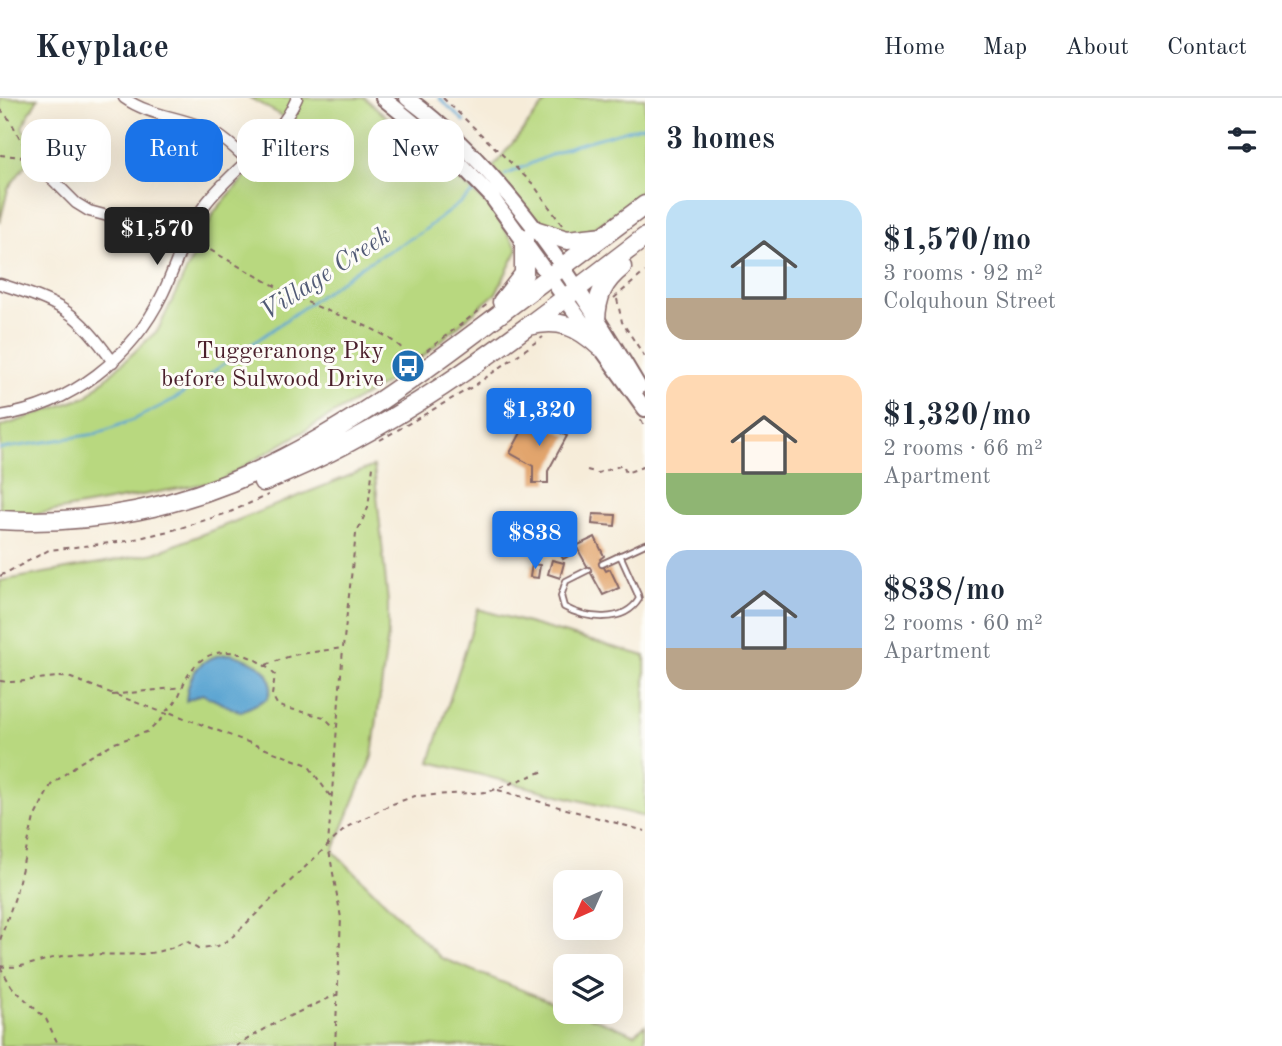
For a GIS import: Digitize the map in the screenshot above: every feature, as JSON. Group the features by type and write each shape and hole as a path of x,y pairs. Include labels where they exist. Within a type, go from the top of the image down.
{"highway":[{"path":"0,520 46,520 130,511 177,500 250,475 327,437 389,396 645,205"},
{"path":"480,329 523,278 529,235 564,239 604,236"},
{"path":"0,530 50,530 125,523 230,495 319,457 415,405 475,366 645,239"},
{"path":"596,320 597,303 606,281 645,239"},
{"path":"524,327 548,322 567,324 581,330 600,347"}],"main road":[{"path":"383,98 421,126 461,163 529,235"},
{"path":"407,98 470,152 570,293 600,347 641,411"},
{"path":"570,293 596,320 645,397"}],"street":[{"path":"124,98 156,114 204,127 237,151"},
{"path":"284,119 298,99"},
{"path":"0,416 59,398 113,362 152,314 203,208 237,171"},
{"path":"55,182 76,203 89,211 187,237"},
{"path":"0,284 63,306 90,329 113,362"}],"lane":[{"path":"602,564 645,544"},
{"path":"588,570 566,581 561,596 564,607 605,618 631,608 636,604 638,595 620,555"}],"path":[{"path":"443,98 533,184 564,228 564,239"},
{"path":"0,109 21,140"},
{"path":"0,155 21,157"},
{"path":"187,237 306,302 383,335 404,348 413,361 494,299"},
{"path":"609,298 617,297 645,272"},
{"path":"617,297 622,321 645,357"},
{"path":"641,411 645,429"},
{"path":"587,470 598,473 622,465 626,473 645,466"},
{"path":"335,1046 340,993 341,918 328,845 331,798 343,648 356,534 368,508 373,466"},
{"path":"266,665 293,655 343,648"},
{"path":"0,940 15,897 34,818 51,785 79,762 149,731 176,704 194,667 209,655 233,652 266,665 275,675 274,702 324,717 336,729"},
{"path":"0,681 16,683 57,676 71,678 111,695 308,765 331,798"},
{"path":"111,695 182,687"},
{"path":"59,1046 46,1019 12,988 0,967 23,966 68,955 174,949 186,942 199,948 218,946 230,939 275,899 346,827 415,796 497,790 544,771 541,770"},
{"path":"497,790 645,831"},
{"path":"236,1046 277,1022 340,993"}],"green space":[{"path":"0,98 38,98 26,119 21,119 21,171 8,189 0,222"},
{"path":"250,98 365,98 389,119 368,119 368,182 461,182 491,208 518,249 496,293 405,372 219,481 32,515 0,512 0,427 86,397 158,330 215,211 240,182 354,182 354,119 288,119"},
{"path":"549,98 645,98 645,188 606,220 583,233 568,235 554,232 542,225 530,215 493,167"},
{"path":"374,466 388,603 388,635 372,757 333,851 441,958 553,1002 553,1024 609,1024 634,1034 645,1025 645,1046 0,1046 0,581 155,553"},
{"path":"478,609 645,656 645,817 430,762"}],"water":[{"path":"231,654 256,664 268,674 271,681 267,699 240,712 202,694 186,701 190,682 198,667 212,658"}],"building":[{"path":"530,416 567,436 548,471 548,483 533,483 533,466 510,453"},
{"path":"593,514 616,515 615,526 592,524"},
{"path":"595,537 604,556 600,559 602,564 606,571 610,569 619,588 603,595 576,546"},
{"path":"565,545 570,555 563,559 558,548"},
{"path":"552,560 564,563 560,578 548,574"},
{"path":"532,564 540,565 538,578 530,577"}],"waterway":[{"path":"439,98 465,122"},
{"name":"Village Creek","path":"505,175 571,146 645,125"},
{"name":"Village Creek","path":"0,449 95,434 133,420 173,400 362,266 422,232 474,192"}],"place":[{"name":"Tuggeranong Pky before Sulwood Drive","path":"408,366"}]}
